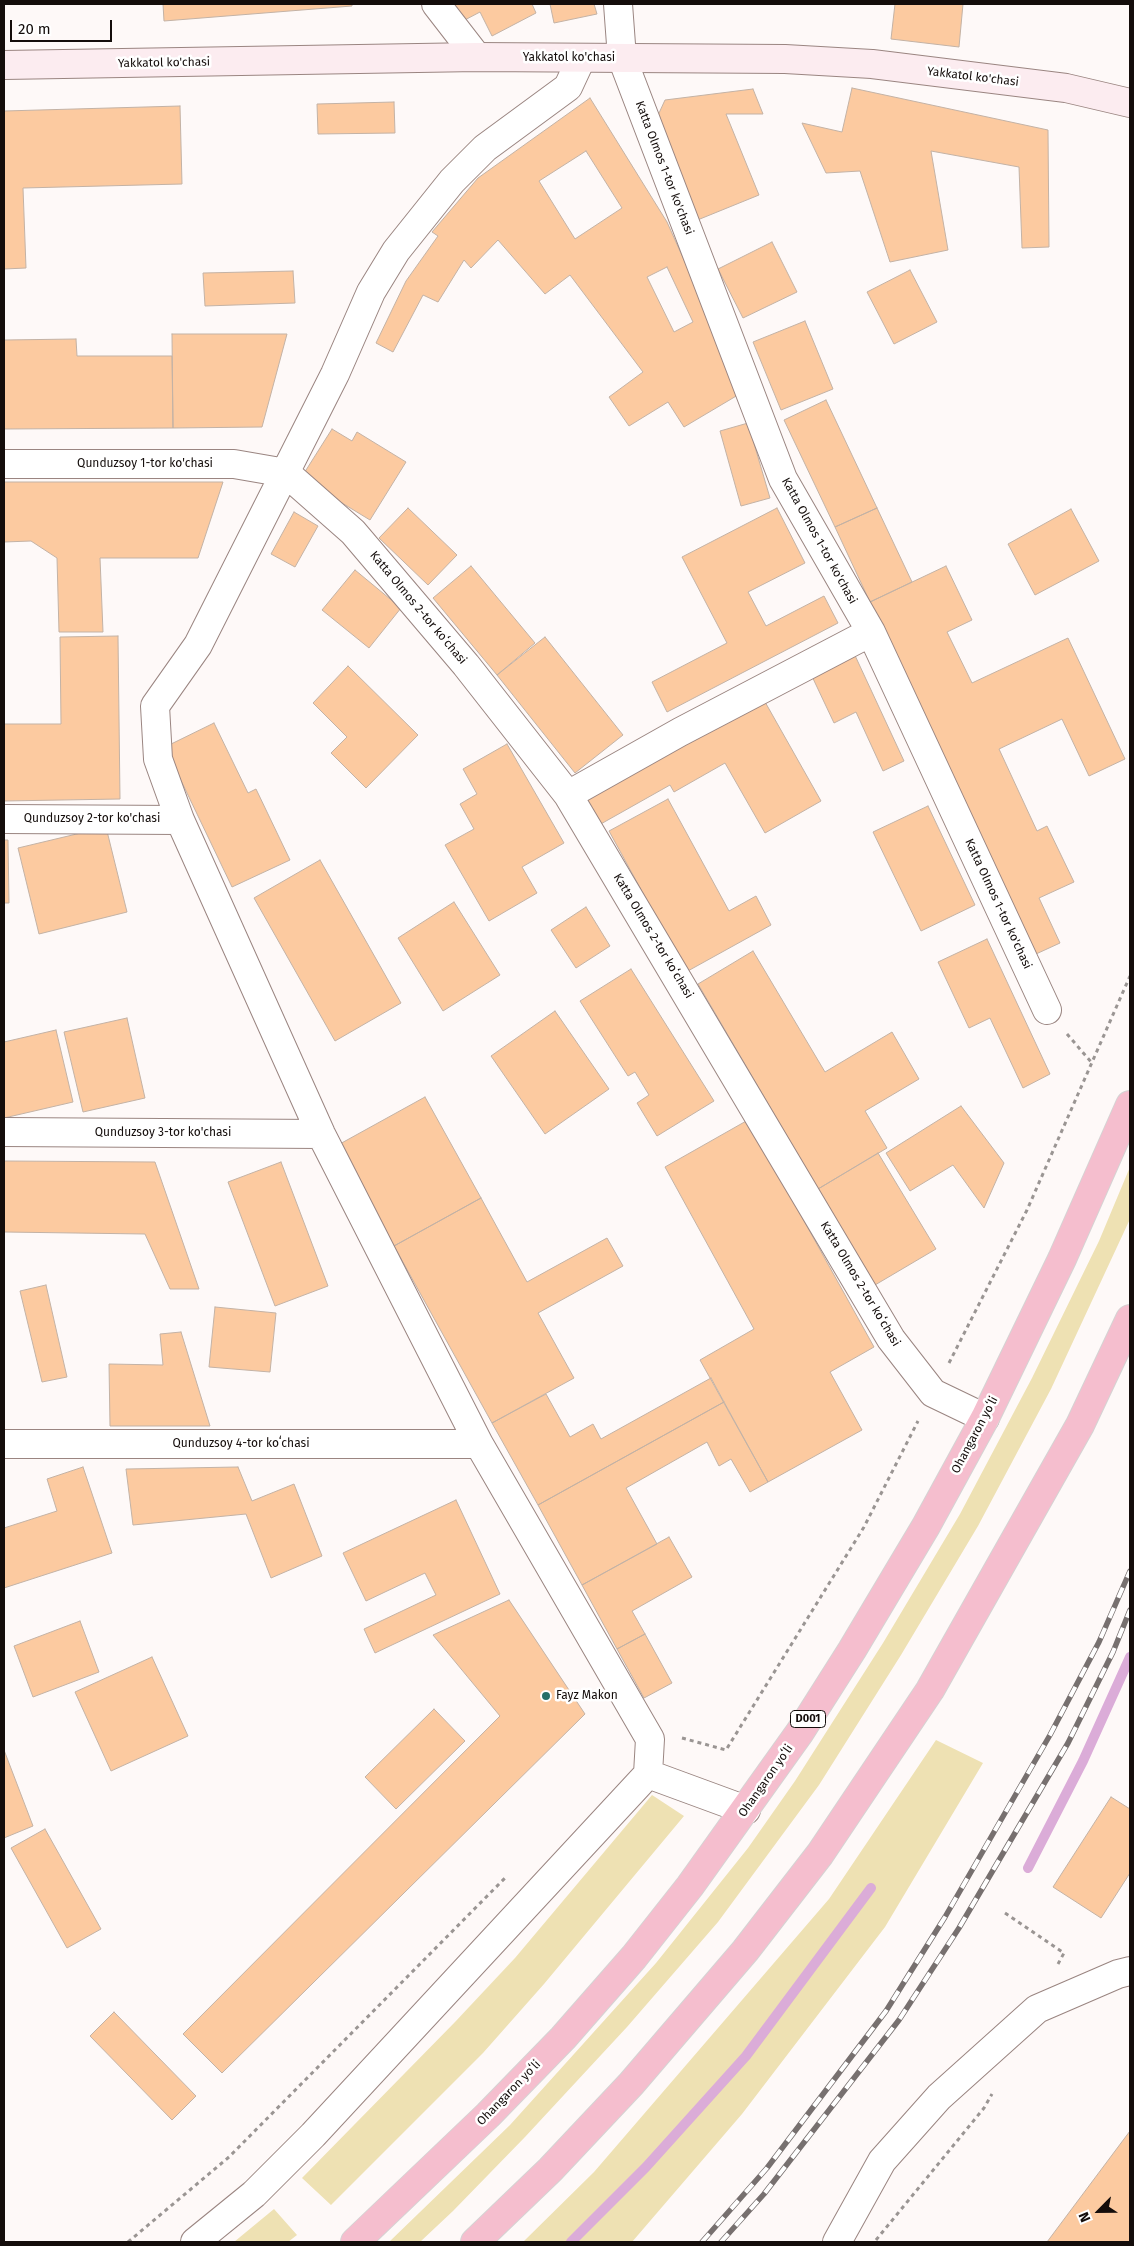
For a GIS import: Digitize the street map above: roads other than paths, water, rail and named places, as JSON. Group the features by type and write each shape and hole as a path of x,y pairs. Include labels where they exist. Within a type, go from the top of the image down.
{"highway":[{"name":"Ohangaron yoʻli","path":"355,2242 475,2127 563,2038 634,1957 746,1810 800,1732 852,1650 926,1526 985,1418 1062,1259 1130,1105"},
{"path":"475,2242 550,2170 643,2071 739,1958 820,1854 930,1690 1075,1433 1130,1319"}],"street":[{"path":"436,4 477,57"},
{"name":"Katta Olmos 1-tor ko'chasi","path":"618,4 622,58 783,479 871,632 1047,1010"},
{"name":"Yakkatol ko'chasi","path":"4,65 477,57 785,59 872,64 1066,88 1130,102"},
{"path":"195,2242 254,2194 313,2135 648,1774 650,1739 479,1444 321,1134 180,820 158,759 154,706 198,645 335,374 371,292 396,251 452,181 485,148 568,86 581,59"},
{"name":"Qunduzsoy 1-tor ko'chasi","path":"4,464 234,464 286,473"},
{"name":"Katta Olmos 2-tor koʻchasi","path":"286,473 353,532 466,665 568,795 891,1339 933,1393 985,1418"},
{"path":"568,795 688,728 871,632"},
{"name":"Qunduzsoy 2-tor ko'chasi","path":"4,819 180,820"},
{"name":"Qunduzsoy 3-tor ko'chasi","path":"4,1132 321,1134"},
{"name":"Qunduzsoy 4-tor koʻchasi","path":"4,1444 479,1444"},
{"path":"648,1774 746,1810"},
{"path":"837,2242 882,2160 939,2097 1037,2009 1118,1974 1130,1971"}],"waterway":[{"path":"1028,1868 1083,1761 1130,1657"},
{"path":"571,2242 646,2167 746,2056 871,1888"}],"railway":[{"path":"702,2242 767,2168 886,2011 945,1917 1050,1735 1099,1642 1130,1571"},
{"path":"721,2242 764,2194 899,2020 959,1928 1068,1743 1113,1652 1130,1610"}],"place":[{"name":"Fayz Makon","path":"546,1696"}]}
